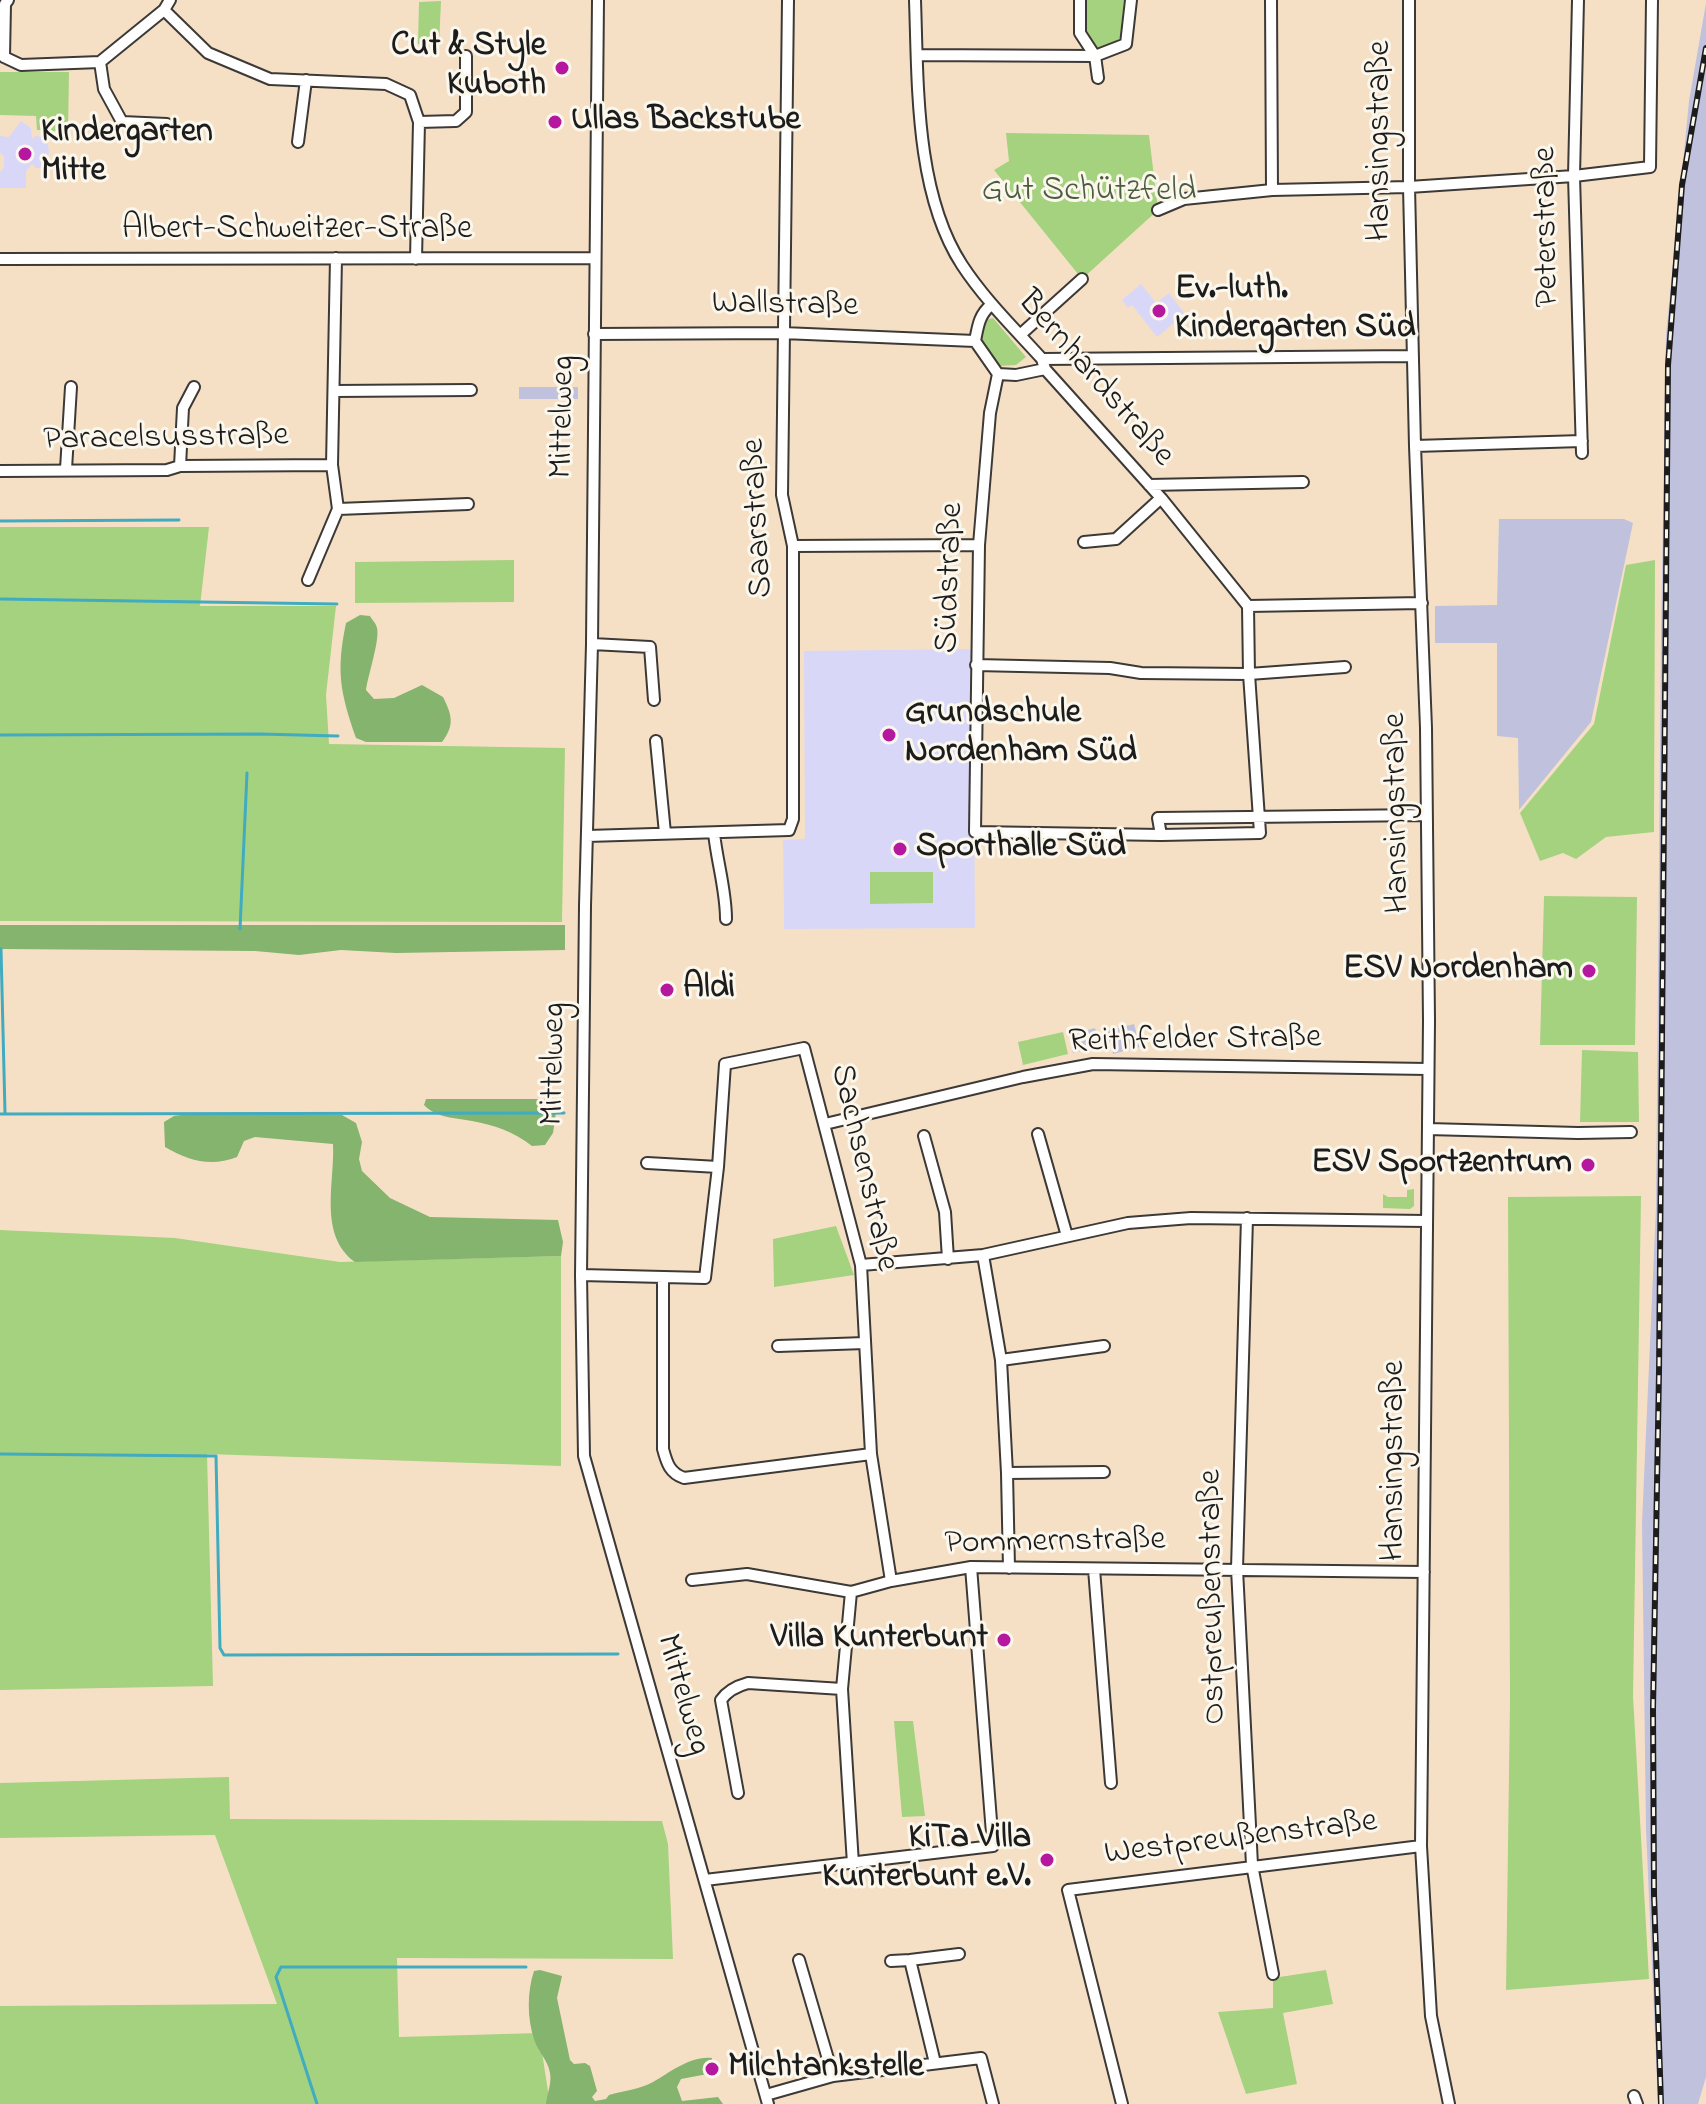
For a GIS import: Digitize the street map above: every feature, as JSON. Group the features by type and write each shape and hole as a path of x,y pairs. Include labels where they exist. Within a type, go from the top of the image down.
{"street":[{"path":"5,1 2,58 21,65 100,62 164,10 170,0"},
{"name":"Mittelweg","path":"598,0 592,644 581,1275 584,1456 767,2099"},
{"name":"Saarstraße","path":"587,836 789,830 793,819 793,546 782,495 788,0"},
{"name":"Bernhardstraße","path":"915,0 924,151 940,222 960,263 991,305 1161,498 1248,606"},
{"path":"1080,0 1080,33 1095,56 1098,78"},
{"path":"917,55 1095,56 1126,44 1131,0"},
{"path":"1271,0 1272,190"},
{"name":"Hansingstraße","path":"1409,0 1409,187 1422,603 1428,1069 1421,1846 1431,2016 1449,2104"},
{"name":"Peterstraße","path":"1415,446 1582,447 1574,176 1578,0"},
{"path":"1158,210 1184,199 1272,190 1409,187 1574,176 1650,167 1652,0"},
{"path":"164,10 208,53 270,79 386,84 410,95 419,122 416,259"},
{"path":"419,122 456,121 466,112 466,56"},
{"path":"100,62 104,89 122,122 167,124"},
{"path":"298,142 306,80"},
{"path":"308,580 338,509 332,465 336,258"},
{"name":"Albert-Schweitzer-Straße","path":"0,259 595,258"},
{"path":"1020,335 1082,279"},
{"path":"991,305 982,312 975,341 998,374 1016,375 1043,364 1413,356"},
{"name":"Wallstraße","path":"594,334 783,333 975,341"},
{"name":"Südstraße","path":"998,374 990,413 979,545 975,832 1161,835"},
{"path":"66,469 71,387"},
{"path":"180,466 183,408 194,387"},
{"path":"334,391 471,390"},
{"name":"Paracelsusstraße","path":"0,471 332,465"},
{"path":"1149,485 1303,482"},
{"path":"1084,542 1116,539 1161,498"},
{"path":"338,509 468,504"},
{"path":"793,546 979,545"},
{"path":"1422,603 1248,606 1249,674 1258,816 1260,833 1161,835 1158,818 1258,816 1426,815"},
{"path":"592,644 650,647 654,700"},
{"path":"976,665 1110,668 1141,673 1249,674 1345,667"},
{"path":"656,741 665,833"},
{"path":"714,833 726,897 726,919"},
{"name":"Sachsenstraße","path":"581,1275 705,1278 718,1167 725,1064 804,1048 861,1265 871,1454 891,1581"},
{"name":"Reithfelder Straße","path":"825,1124 1023,1077 1093,1064 1428,1069"},
{"path":"1428,1129 1631,1132"},
{"path":"1038,1134 1067,1236"},
{"path":"924,1136 945,1212 948,1259"},
{"path":"647,1163 718,1167"},
{"path":"861,1265 983,1255 1128,1223 1191,1218 1426,1221"},
{"name":"Ostpreußenstraße","path":"1247,1218 1237,1569 1252,1865 1273,1974"},
{"path":"983,1255 1001,1360 1009,1568"},
{"path":"663,1278 663,1449 666,1462 674,1474 684,1478 871,1454"},
{"path":"778,1346 865,1343"},
{"path":"1001,1360 1104,1346"},
{"path":"1007,1473 1104,1472"},
{"path":"705,1880 993,1846 971,1567"},
{"name":"Pommernstraße","path":"692,1580 747,1574 851,1592 891,1581 971,1567 1424,1572"},
{"path":"1094,1569 1111,1783"},
{"path":"851,1592 842,1689 853,1864"},
{"path":"738,1793 721,1700 725,1694 736,1686 748,1683 842,1689"},
{"name":"Westpreußenstraße","path":"1122,2104 1068,1890 1421,1846"},
{"path":"891,1961 959,1954"},
{"path":"799,1960 833,2076"},
{"path":"910,1960 935,2063"},
{"path":"767,2099 833,2076 981,2058 993,2104"}],"shaded area":[{"path":"1706,3 1706,2077 1698,2104 1658,2104 1646,1829 1642,1523 1656,1207 1666,335 1689,101"},
{"name":"Kindergarten Mitte","path":"21,121 31,128 32,139 35,136 47,137 49,152 46,168 36,168 32,164 26,171 26,188 0,188 4,156 0,153 0,136 9,137"},
{"name":"Ev.-luth. Kindergarten Süd","path":"1141,284 1156,303 1169,293 1185,314 1157,337 1132,305 1128,308 1122,300"},
{"path":"519,387 578,387 578,399 519,399"},
{"path":"1499,519 1624,519 1633,523 1591,722 1519,810 1518,738 1497,736 1497,643 1435,643 1435,606 1497,605"},
{"name":"Grundschule Nordenham Süd","path":"973,649 975,928 784,929 783,840 805,839 804,651"},
{"path":"1134,1024 1140,1047 1113,1054 1107,1031"},
{"path":"1095,1028 1100,1046 1073,1053 1069,1035"}],"green space":[{"path":"1081,0 1124,0 1120,38 1109,48 1094,50 1081,32"},
{"path":"441,1 439,45 418,44 419,2"},
{"path":"0,72 69,72 68,132 37,130 36,116 0,115"},
{"name":"Gut Schützfeld","path":"1006,133 1149,135 1158,210 1082,279 994,170 1009,161"},
{"path":"993,318 1026,357 1016,365 999,366 980,337 986,320"},
{"path":"0,527 209,527 200,606 336,606 326,695 329,744 565,748 562,922 0,921"},
{"path":"514,560 514,602 355,603 355,562"},
{"path":"1655,560 1654,832 1606,837 1576,859 1563,853 1540,861 1520,813 1594,724 1626,565"},
{"path":"360,615 370,616 377,633 366,690 374,699 394,698 422,685 443,697 451,720 442,742 366,742 356,738 343,694 341,655 346,623"},
{"path":"870,872 933,872 933,903 870,904"},
{"name":"ESV Nordenham","path":"1544,896 1637,897 1635,1045 1540,1045"},
{"path":"0,925 565,925 565,950 396,953 341,950 299,955 255,951 0,949"},
{"path":"1063,1032 1068,1054 1023,1065 1018,1042"},
{"path":"1582,1050 1638,1052 1639,1122 1580,1122"},
{"path":"426,1099 558,1099 553,1133 545,1145 532,1146 496,1127 434,1113 424,1105"},
{"path":"342,1115 356,1123 362,1142 359,1159 362,1171 390,1198 430,1217 558,1220 563,1242 561,1256 355,1262 336,1238 332,1223 333,1144 255,1137 244,1141 237,1157 218,1162 200,1161 165,1147 164,1122 174,1116"},
{"path":"1414,1189 1414,1206 1410,1209 1383,1208 1383,1194 1407,1197 1407,1190"},
{"path":"1641,1196 1633,1696 1649,1979 1506,1990 1510,1701 1508,1197"},
{"path":"836,1226 854,1275 774,1287 773,1239"},
{"path":"0,1230 175,1238 340,1262 561,1256 561,1466 207,1454 213,1686 0,1690"},
{"path":"894,1721 913,1721 925,1816 902,1817"},
{"path":"229,1777 230,1819 662,1821 668,1844 673,1959 397,1958 399,2037 539,2033 550,2104 0,2104 0,2006 277,2004 215,1835 0,1838 0,1783"},
{"path":"1326,1970 1333,2004 1283,2013 1297,2084 1246,2094 1218,2012 1273,2008 1273,1978"},
{"path":"534,1971 562,1976 557,1998 570,2060 574,2064 590,2066 597,2091 592,2097 595,2101 648,2084 697,2059 712,2058 713,2073 681,2079 677,2087 682,2101 718,2097 723,2104 546,2104 550,2073 534,2039 529,2014"}],"waterway":[{"path":"0,521 179,520"},
{"path":"0,599 337,604"},
{"path":"0,735 338,736"},
{"path":"240,929 247,773"},
{"path":"1,949 5,1113"},
{"path":"0,1114 564,1113"},
{"path":"0,1454 216,1456 220,1648 224,1655 618,1654"},
{"path":"317,2104 276,1977 281,1967 526,1967"}],"railway":[{"path":"1661,2104 1654,1894 1653,1709 1668,365 1682,185 1706,48"}],"place":[{"name":"Cut & Style Kuboth","path":"562,68"},
{"name":"Ullas Backstube","path":"555,122"},
{"name":"Kindergarten Mitte","path":"25,154"},
{"name":"Ev.-luth. Kindergarten Süd","path":"1159,311"},
{"name":"Grundschule Nordenham Süd","path":"889,735"},
{"name":"Sporthalle Süd","path":"900,849"},
{"name":"ESV Nordenham","path":"1589,971"},
{"name":"Aldi","path":"667,990"},
{"name":"ESV Sportzentrum","path":"1588,1165"},
{"name":"Villa Kunterbunt","path":"1004,1640"},
{"name":"KiTa Villa Kunterbunt e.V.","path":"1047,1860"},
{"name":"Milchtankstelle","path":"712,2069"}]}
